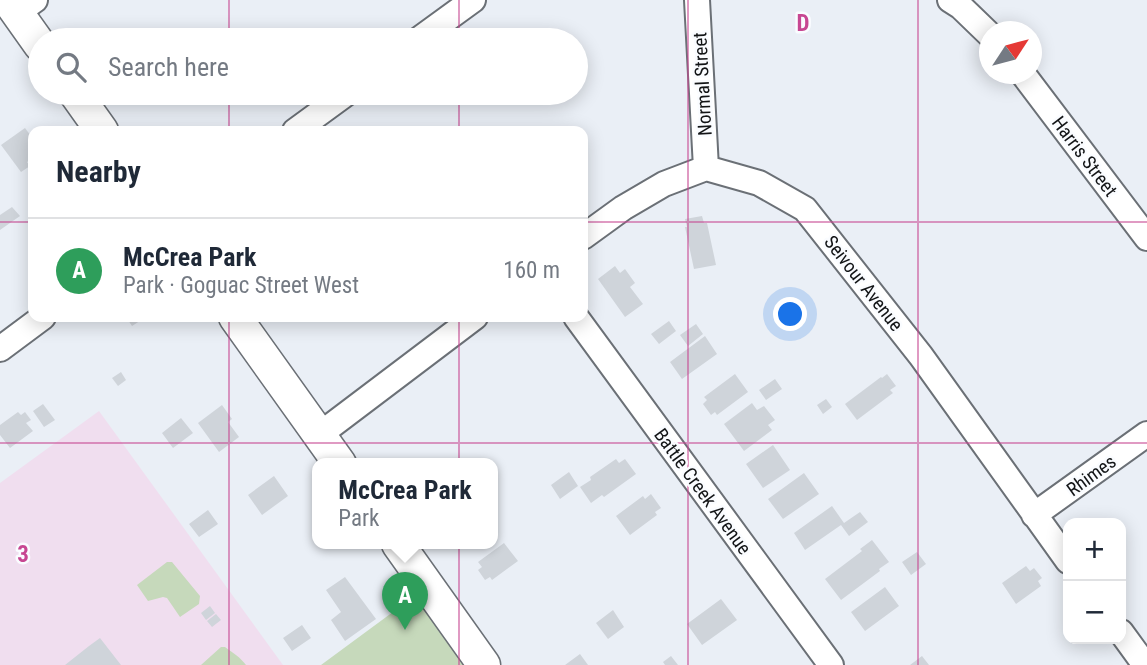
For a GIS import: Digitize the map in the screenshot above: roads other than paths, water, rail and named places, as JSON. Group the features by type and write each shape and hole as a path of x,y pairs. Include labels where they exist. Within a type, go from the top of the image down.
{"street":[{"path":"434,28 473,0"},
{"name":"Normal Street","path":"697,0 706,168"},
{"path":"961,2 979,23"},
{"path":"20,4 32,28"},
{"name":"Harris Street","path":"1031,84 1147,239"},
{"path":"84,105 98,126"},
{"path":"302,126 331,105"},
{"path":"588,233 664,184 706,168"},
{"name":"Seivour Avenue","path":"706,168 759,183 805,209 920,356 1063,554"},
{"path":"0,349 36,322"},
{"path":"239,322 336,458"},
{"path":"319,435 468,322"},
{"name":"Battle Creek Avenue","path":"580,322 831,665"},
{"name":"Rhimes","path":"1034,514 1147,434"},
{"path":"402,549 484,665"},
{"path":"1126,639 1145,665"}],"place":[{"name":"McCrea Park","path":"405,630"}]}
